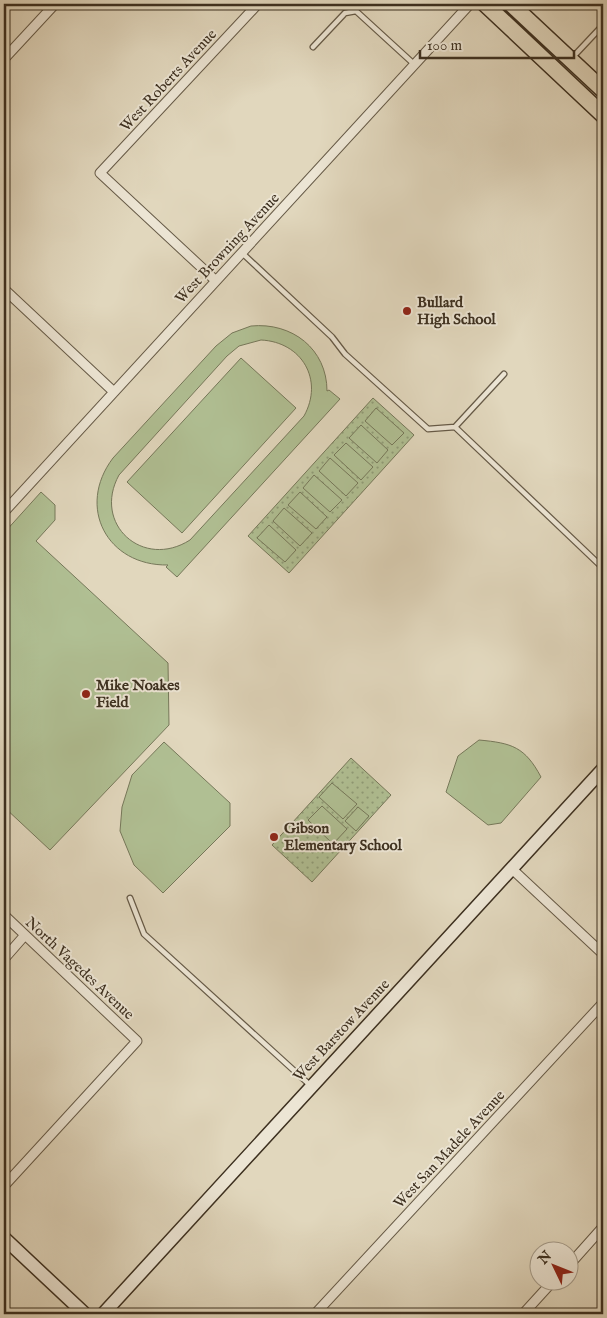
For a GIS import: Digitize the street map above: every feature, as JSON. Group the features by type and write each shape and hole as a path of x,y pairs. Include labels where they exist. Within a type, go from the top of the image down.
{"main road":[{"path":"485,4 603,115"},
{"path":"511,4 603,90"}],"street":[{"path":"4,59 55,4"},
{"name":"West Browning Avenue","path":"4,512 7,502 114,392 470,4"},
{"name":"West Roberts Avenue","path":"215,280 100,173 255,5"},
{"path":"4,289 114,392"},
{"name":"West Barstow Avenue","path":"103,1314 603,769"},
{"path":"512,869 603,954"},
{"name":"North Vagedes Avenue","path":"4,915 137,1041 4,1186"},
{"path":"4,959 25,935"},
{"name":"West San Madele Avenue","path":"315,1314 603,1003"},
{"path":"580,1253 603,1227"},
{"path":"4,1238 85,1314"},
{"path":"523,1314 545,1290"}],"lane":[{"path":"313,47 346,13 356,11 415,65"},
{"path":"571,60 603,25"},
{"path":"242,252 332,337 345,354 428,429 455,427 504,374"},
{"path":"455,427 603,568"},
{"path":"130,898 144,934 312,1086"}],"green space":[{"path":"251,326 266,326 293,334 314,351 321,363 327,391 329,390 340,399 177,577 166,567 168,565 147,563 128,556 114,545 104,530 98,514 97,496 102,477 113,458 216,346 232,333","holes":["261,340 275,342 298,355 310,377 310,402 304,416 190,540 172,548 155,549 140,546 127,537 117,525 112,510 112,493 119,475 227,356 239,346"]},
{"path":"241,358 296,408 182,533 127,482"},
{"path":"373,398 414,435 289,573 248,536"},
{"path":"376,408 404,433 392,445 365,421"},
{"path":"361,425 388,450 377,463 349,438"},
{"path":"346,443 373,467 361,480 334,455"},
{"path":"330,458 358,483 346,496 319,471"},
{"path":"314,475 342,500 330,512 303,488"},
{"name":"Mike Noakes Field","path":"41,492 55,505 55,520 36,541 168,663 169,725 50,850 4,807 4,533"},
{"path":"300,492 327,517 316,529 288,505"},
{"path":"284,508 312,533 300,546 273,521"},
{"path":"269,525 296,550 285,562 257,538"},
{"path":"479,740 500,743 516,748 529,759 541,777 501,823 488,825 446,792 458,756"},
{"path":"164,742 230,803 230,826 163,893 134,865 120,831 122,807 132,775"},
{"path":"351,758 391,795 312,882 272,845"},
{"path":"332,783 357,804 343,819 319,797"},
{"path":"322,806 347,829 333,844 308,820"},
{"path":"358,807 369,816 356,831 345,821"}],"place":[{"name":"Bullard High School","path":"407,311"},
{"name":"Mike Noakes Field","path":"86,694"},
{"name":"Gibson Elementary School","path":"274,837"}]}
